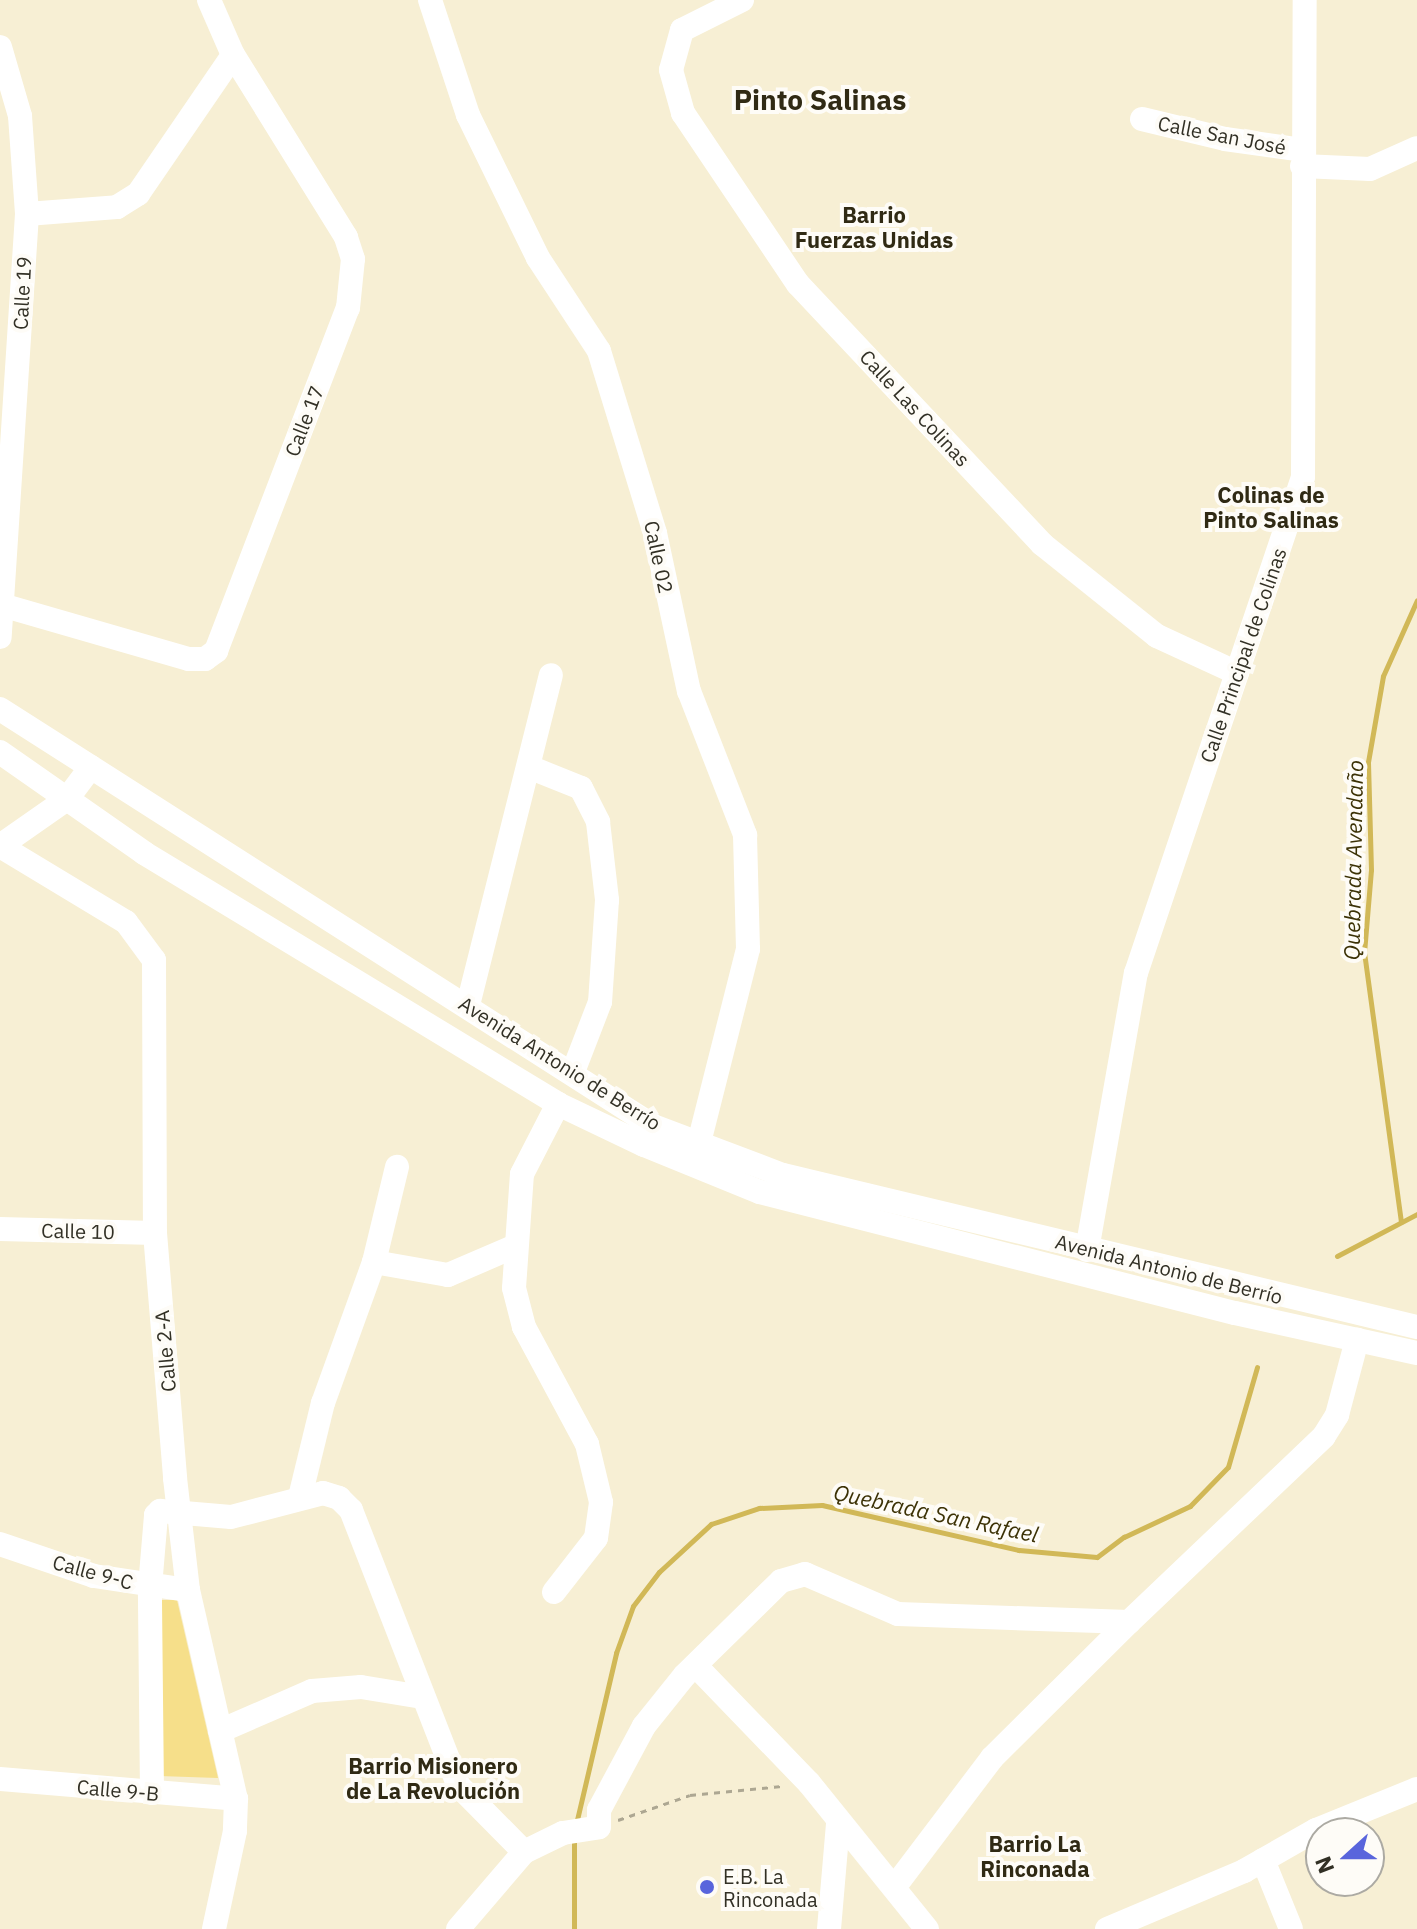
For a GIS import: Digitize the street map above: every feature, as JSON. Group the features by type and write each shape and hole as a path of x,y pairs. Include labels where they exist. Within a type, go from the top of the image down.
{"street":[{"name":"Calle 17","path":"5,606 189,659 205,659 225,636 348,308 353,259 346,237 233,55 209,0"},
{"name":"Calle 02","path":"430,0 468,115 538,258 599,351 655,533 689,691 745,835 748,949 699,1143"},
{"name":"Calle Las Colinas","path":"742,0 682,30 671,70 683,113 798,284 1042,544 1157,636 1237,673"},
{"name":"Calle Principal de Colinas","path":"1087,1250 1136,973 1303,477 1305,0"},
{"name":"Calle 19","path":"0,47 20,116 27,214 5,606 0,637"},
{"path":"27,214 117,207 138,194 233,55"},
{"name":"Calle San José","path":"1142,119 1302,158 1370,169 1417,148"},
{"path":"468,1005 551,675"},
{"name":"Avenida Antonio de Berrío","path":"0,709 573,1072 653,1126 783,1175 1417,1327"},
{"name":"Avenida Antonio de Berrío","path":"0,752 157,861 558,1104 760,1192 1417,1353"},
{"path":"0,846 67,799 91,767"},
{"path":"529,767 581,788 598,822 607,900 600,1002 573,1072"},
{"name":"Calle 2-A","path":"0,846 126,922 154,960 155,1233 180,1514 188,1590 236,1799 235,1831 214,1929"},
{"path":"554,1592 596,1538 601,1490 587,1444 524,1327 514,1288 513,1247 522,1174 558,1104"},
{"path":"300,1497 323,1403 374,1262 397,1167"},
{"name":"Calle 10","path":"0,1229 155,1233"},
{"path":"374,1262 448,1275 513,1247"},
{"path":"896,1885 992,1758 1324,1436 1337,1415 1357,1340"},
{"path":"152,1793 152,1521 160,1511 231,1517 300,1497 331,1495 351,1510 458,1785 524,1852"},
{"name":"Calle 9-C","path":"0,1544 94,1576 150,1587 188,1590"},
{"path":"458,1929 524,1852 582,1830 599,1810 644,1726 696,1666 781,1581 797,1574 898,1614 1129,1622"},
{"path":"696,1666 809,1783 838,1823 896,1885 927,1929"},
{"path":"220,1731 312,1691 361,1687 422,1697"},
{"name":"Calle 9-B","path":"0,1779 236,1799"},
{"path":"1107,1929 1263,1860 1316,1830 1417,1789"},
{"path":"829,1929 838,1823"},
{"path":"1263,1860 1291,1929"}],"path":[{"path":"582,1830 690,1795 809,1783"}],"shaded area":[{"path":"162,1600 177,1600 218,1778 159,1776"}],"waterway":[{"name":"Quebrada Avendaño","path":"1401,1222 1364,953 1371,870 1368,762 1383,676 1417,600"},
{"name":"Quebrada San Rafael","path":"1337,1256 1417,1214"},
{"name":"Quebrada San Rafael","path":"576,1824 616,1653 633,1606 659,1572 711,1524 759,1508 822,1505 1019,1550 1097,1557 1124,1537 1190,1506 1228,1467 1257,1367"},
{"name":"Quebrada San Rafael","path":"574,1838 574,1929"}],"place":[{"name":"E.B. La Rinconada","path":"707,1887"}],"district":[{"name":"Pinto Salinas","path":"820,100"},
{"name":"Barrio Fuerzas Unidas","path":"874,226"},
{"name":"Colinas de Pinto Salinas","path":"1271,506"},
{"name":"Barrio Misionero de La Revolución","path":"433,1778"},
{"name":"Barrio La Rinconada","path":"1035,1856"}]}
